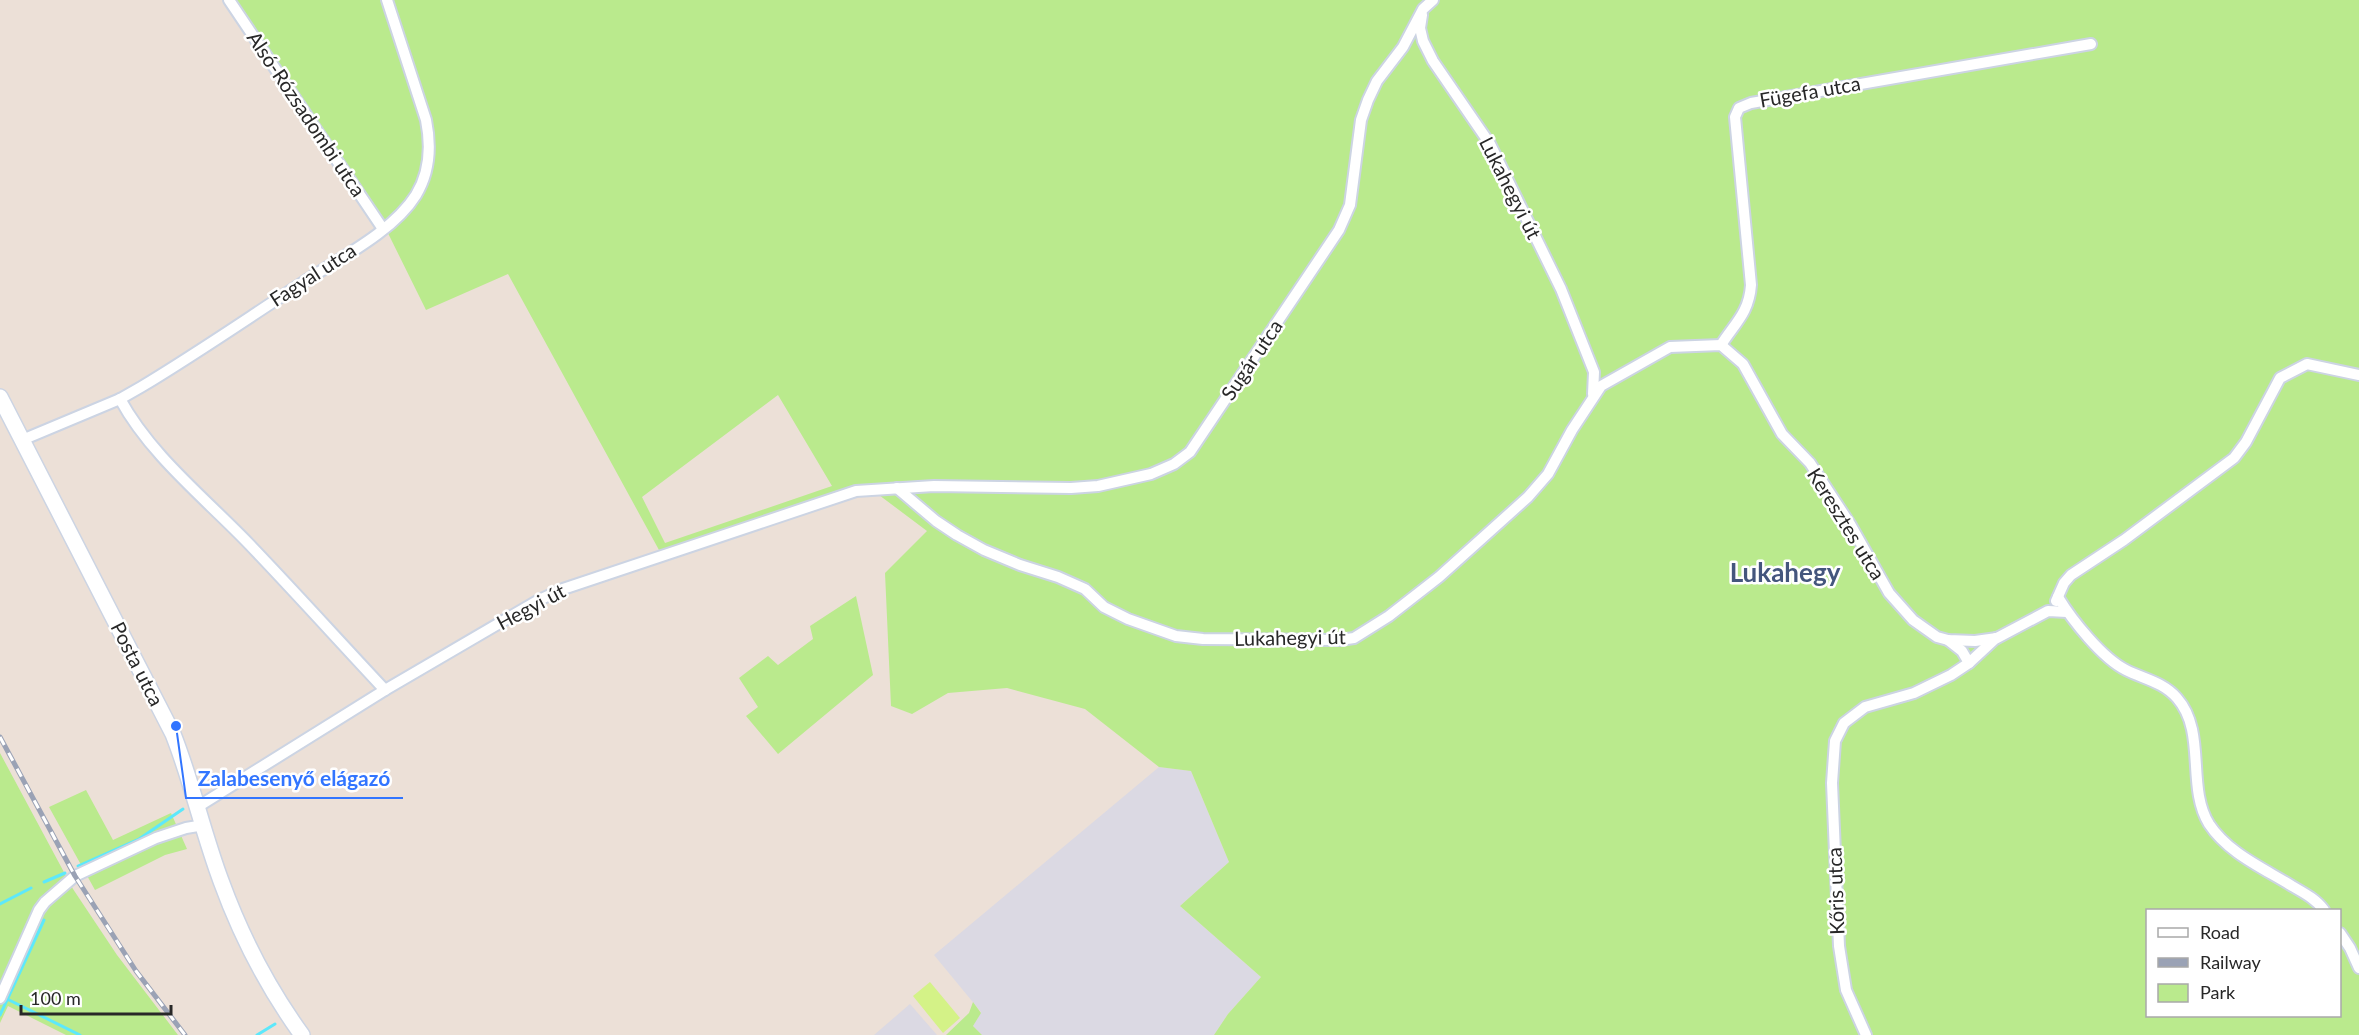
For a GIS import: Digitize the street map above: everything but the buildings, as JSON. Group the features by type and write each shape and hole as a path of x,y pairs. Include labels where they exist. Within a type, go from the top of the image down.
{"main road":[{"name":"Posta utca","path":"0,397 173,734 199,806 221,880 237,920 266,978 302,1035"}],"street":[{"name":"Alsó-Rózsadombi utca","path":"229,0 383,229"},
{"name":"Fagyal utca","path":"22,440 120,399 162,374 383,229 406,208 417,194 428,165 429,149 426,120 387,0"},
{"name":"Sugár utca","path":"897,488 978,486 1071,489 1098,486 1151,474 1174,464 1190,452 1340,230 1350,205 1361,120 1368,100 1377,81 1402,47 1423,5 1433,0"},
{"name":"Lukahegyi út","path":"1423,5 1420,28 1423,41 1433,61 1490,144 1504,171 1561,289 1579,340 1594,372"},
{"name":"Fügefa utca","path":"1721,345 1745,313 1750,301 1751,285 1735,117 1739,108 1751,102 2091,44"},
{"path":"1593,394 1594,372 1612,379 1670,347 1721,345"},
{"name":"Keresztes utca","path":"1721,345 1743,364 1782,434 1810,463 1850,524 1896,603 1925,630 1948,640 1975,641 1997,638 2048,611 2056,604 2064,583 2071,575 2124,540 2234,458 2246,442 2280,378 2307,364 2359,375"},
{"name":"Lukahegyi út","path":"897,488 936,521 984,550 1085,589 1104,607 1128,619 1176,636 1203,639 1340,640 1354,638 1389,616 1439,577 1528,497 1548,474 1593,394 1612,379"},
{"path":"120,399 132,421 163,457 250,545 385,690"},
{"name":"Hegyi út","path":"199,806 385,690 539,600 563,589 830,498 856,491 897,488"},
{"path":"2058,597 2085,634 2118,664 2166,687 2182,705 2193,736 2200,804 2209,823 2220,837 2234,851 2310,897 2323,909"},
{"path":"2048,611 2067,612"},
{"path":"1948,640 1962,651 1969,663 1997,638"},
{"name":"Kőris utca","path":"1866,1035 1846,990 1839,946 1832,775 1835,741 1844,723 1865,707 1914,693 1951,675 1969,663"},
{"path":"0,998 39,910 75,876 156,838 186,828 204,825"},
{"path":"2341,934 2359,968"}],"shaded area":[{"path":"1159,767 1191,771 1229,862 1180,906 1261,977 1228,1014 1214,1035 982,1035 973,1026 981,1012 934,955"},
{"path":"910,1004 937,1035 874,1035"}],"green space":[{"path":"233,0 2359,0 2359,1035 1214,1035 1228,1014 1261,977 1180,906 1229,862 1191,771 1159,767 1085,709 1007,688 948,693 912,714 891,706 885,573 927,531 875,492 659,550 508,274 426,310 379,215","holes":["778,395 832,486 665,543 642,497"]},
{"path":"856,596 873,675 778,754 746,716 758,707 739,678 768,656 778,665 813,639 810,626"},
{"path":"0,753 73,889 117,955 178,1035 66,1035 8,1006 0,1023"},
{"path":"86,790 113,840 171,813 187,849 165,855 95,890 49,807"},
{"path":"930,982 960,1018 943,1033 913,996"},
{"path":"973,1002 981,1013 973,1026 982,1035 946,1035 969,1013"}],"waterway":[{"path":"78,866 139,839 183,809"},
{"path":"44,882 65,873"},
{"path":"0,904 31,888"},
{"path":"0,1015 44,920"},
{"path":"7,999 80,1035"},
{"path":"257,1035 275,1024"}],"railway":[{"path":"0,737 75,876 136,971 185,1035"}],"place":[{"name":"Zalabesenyő elágazó","path":"176,726"}],"district":[{"name":"Lukahegy","path":"1785,573"}]}
